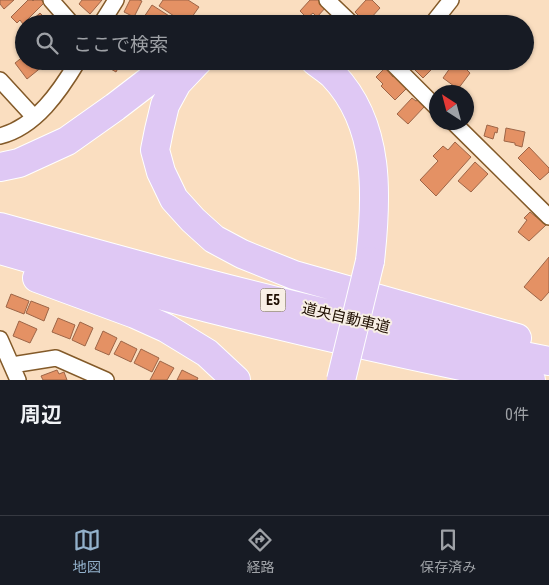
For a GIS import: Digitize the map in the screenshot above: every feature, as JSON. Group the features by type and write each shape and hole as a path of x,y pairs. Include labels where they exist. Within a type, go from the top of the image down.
{"highway":[{"path":"0,167 19,163 67,142 163,70"},
{"path":"189,70 177,83 165,105 155,150 161,172 174,199 214,239 242,254 294,275 549,347"},
{"path":"327,70 333,74 347,93 360,116 368,137 374,181 375,262 354,380"},
{"path":"341,380 388,212 385,158 373,111 359,88 345,70"},
{"name":"道央自動車道","path":"0,227 140,266 278,301 400,330 549,361"},
{"name":"道央自動車道","path":"0,250 130,287 270,323 385,350 530,380"},
{"path":"0,266 50,282 135,314 166,328 207,353 236,380"}],"street":[{"path":"51,0 64,15"},
{"path":"107,15 116,0"},
{"path":"328,0 343,15"},
{"path":"439,15 451,0"},
{"path":"0,136 10,133 42,111 72,70"},
{"path":"402,70 429,99"},
{"path":"0,80 34,117"},
{"path":"460,130 549,217"},
{"path":"0,339 18,380"},
{"path":"12,365 56,358 106,380"}],"building":[{"path":"0,0 14,0 4,9 0,4"},
{"path":"28,0 41,0 44,3 32,15 15,15 15,21 11,17"},
{"path":"82,0 102,0 90,14 79,4"},
{"path":"130,0 142,1 135,15 124,12"},
{"path":"163,0 188,0 199,7 193,15 172,15 159,6"},
{"path":"310,0 320,0 327,6 319,15 313,13 304,15 300,11"},
{"path":"366,0 372,0 380,8 374,15 358,15 355,12"},
{"path":"152,5 168,15 145,15"},
{"path":"20,70 38,70 27,79"},
{"path":"383,70 387,70 393,77 396,75 408,87 395,100 381,86 383,84 376,77"},
{"path":"415,70 431,70 423,78"},
{"path":"449,70 467,70 470,73 461,85 453,85 443,78"},
{"path":"412,98 425,106 408,124 397,114"},
{"path":"487,125 498,128 493,139 484,136"},
{"path":"506,128 525,132 522,147 515,145 515,143 504,141"},
{"path":"455,142 471,157 436,196 420,180 438,161 433,156 443,146 448,150"},
{"path":"529,147 549,168 549,172 540,180 518,158"},
{"path":"475,162 488,174 471,192 458,181"},
{"path":"530,212 546,225 529,241 518,232 527,220 524,218"},
{"path":"549,257 549,292 541,301 524,287"},
{"path":"11,294 29,301 24,314 6,307"},
{"path":"31,301 49,308 44,321 26,313"},
{"path":"58,318 75,325 70,339 52,332"},
{"path":"19,321 37,329 30,343 13,336"},
{"path":"80,322 93,328 85,346 72,340"},
{"path":"103,331 117,338 109,355 95,349"},
{"path":"121,341 137,349 131,362 114,354"},
{"path":"141,349 159,358 152,372 134,363"},
{"path":"160,361 174,368 167,380 150,380"},
{"path":"57,370 59,374 64,372 67,380 43,380 41,376"},
{"path":"182,370 198,378 197,380 177,380"}]}
